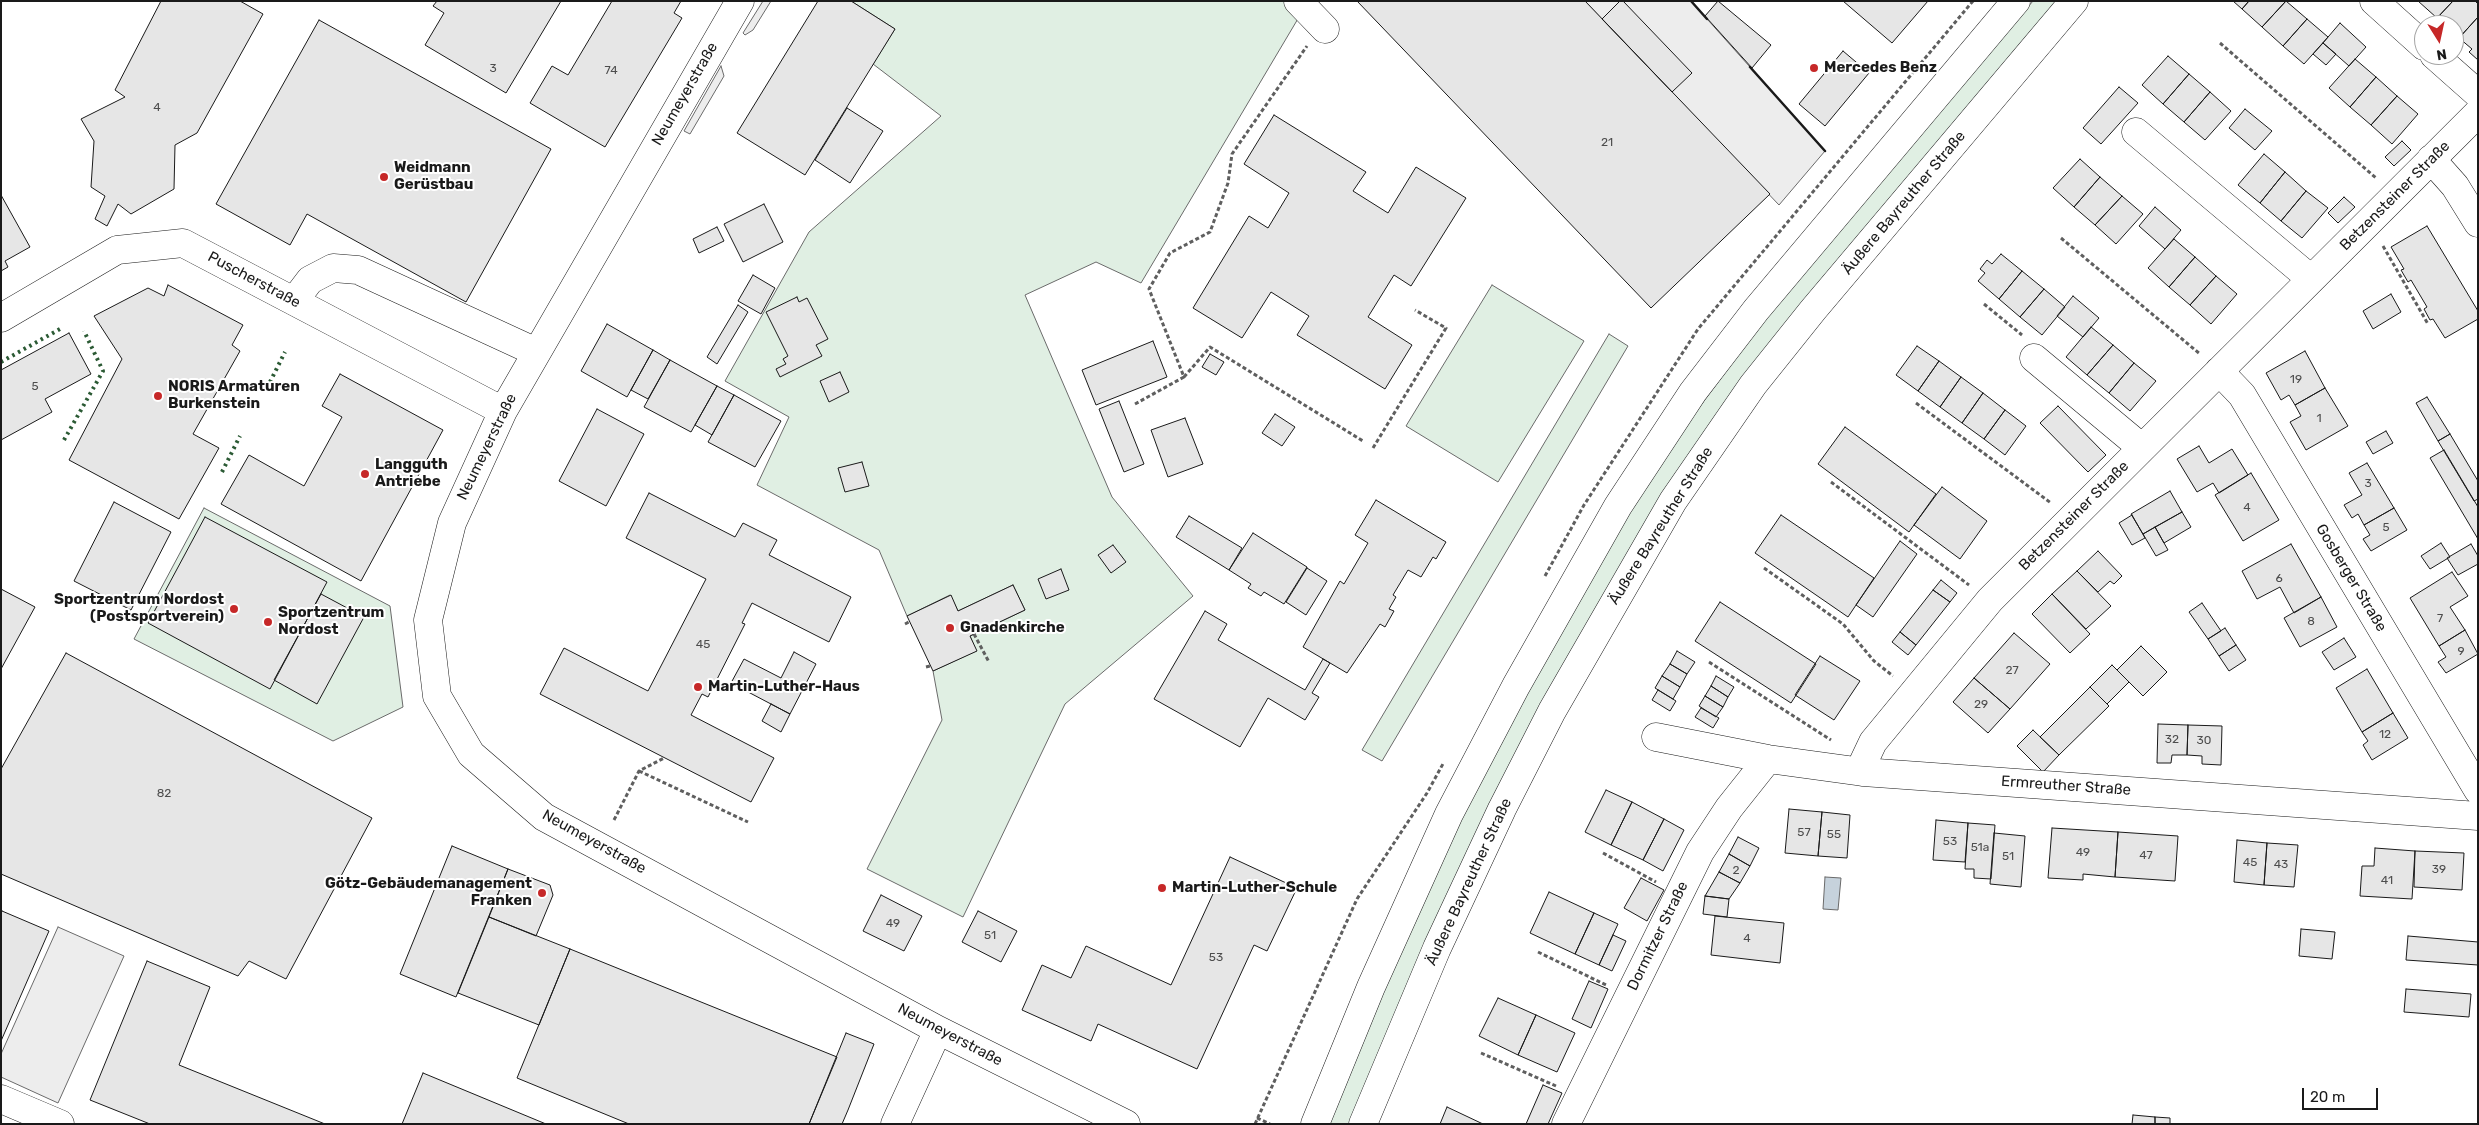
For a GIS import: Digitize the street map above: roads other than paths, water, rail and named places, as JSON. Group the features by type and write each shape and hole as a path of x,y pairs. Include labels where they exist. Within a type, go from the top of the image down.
{"street":[{"name":"Neumeyerstraße","path":"740,1 502,411 452,523 428,620 437,696 470,754 544,817 938,1030 1126,1124"},
{"path":"1298,1 1325,29"},
{"path":"1315,1124 1379,970 1454,806 1542,638 1618,506 1693,392 1756,310 2016,1"},
{"name":"Äußere Bayreuther Straße","path":"1363,1124 1437,948 1502,808 1552,711 1673,501 1753,386 1813,310 2074,1"},
{"path":"2374,1 2414,37"},
{"path":"2445,65 2478,94"},
{"name":"Betzensteiner Straße","path":"1864,766 1873,742 1990,600 2478,113"},
{"path":"2136,132 2311,279"},
{"path":"2431,159 2455,186 2478,223"},
{"name":"Puscherstraße","path":"1,318 117,250 183,243 502,411"},
{"path":"294,301 310,280 333,268 358,270 536,352"},
{"path":"2034,358 2142,448"},
{"name":"Gosberger Straße","path":"2219,371 2242,395 2478,790"},
{"name":"Ermreuther Straße","path":"1656,737 1768,759 2478,816"},
{"name":"Dormitzer Straße","path":"1566,1124 1700,852 1728,808 1768,759"},
{"path":"895,1124 938,1030"},
{"path":"1,1099 60,1124"}],"place":[{"name":"Mercedes Benz","path":"1814,68"},
{"name":"Weidmann Gerüstbau","path":"384,177"},
{"name":"NORIS Armaturen Burkenstein","path":"158,396"},
{"name":"Langguth Antriebe","path":"365,474"},
{"name":"Sportzentrum Nordost (Postsportverein)","path":"234,609"},
{"name":"Sportzentrum Nordost","path":"268,622"},
{"name":"Gnadenkirche","path":"950,628"},
{"name":"Martin-Luther-Haus","path":"698,687"},
{"name":"Martin-Luther-Schule","path":"1162,888"},
{"name":"Götz-Gebäudemanagement Franken","path":"542,893"}]}
